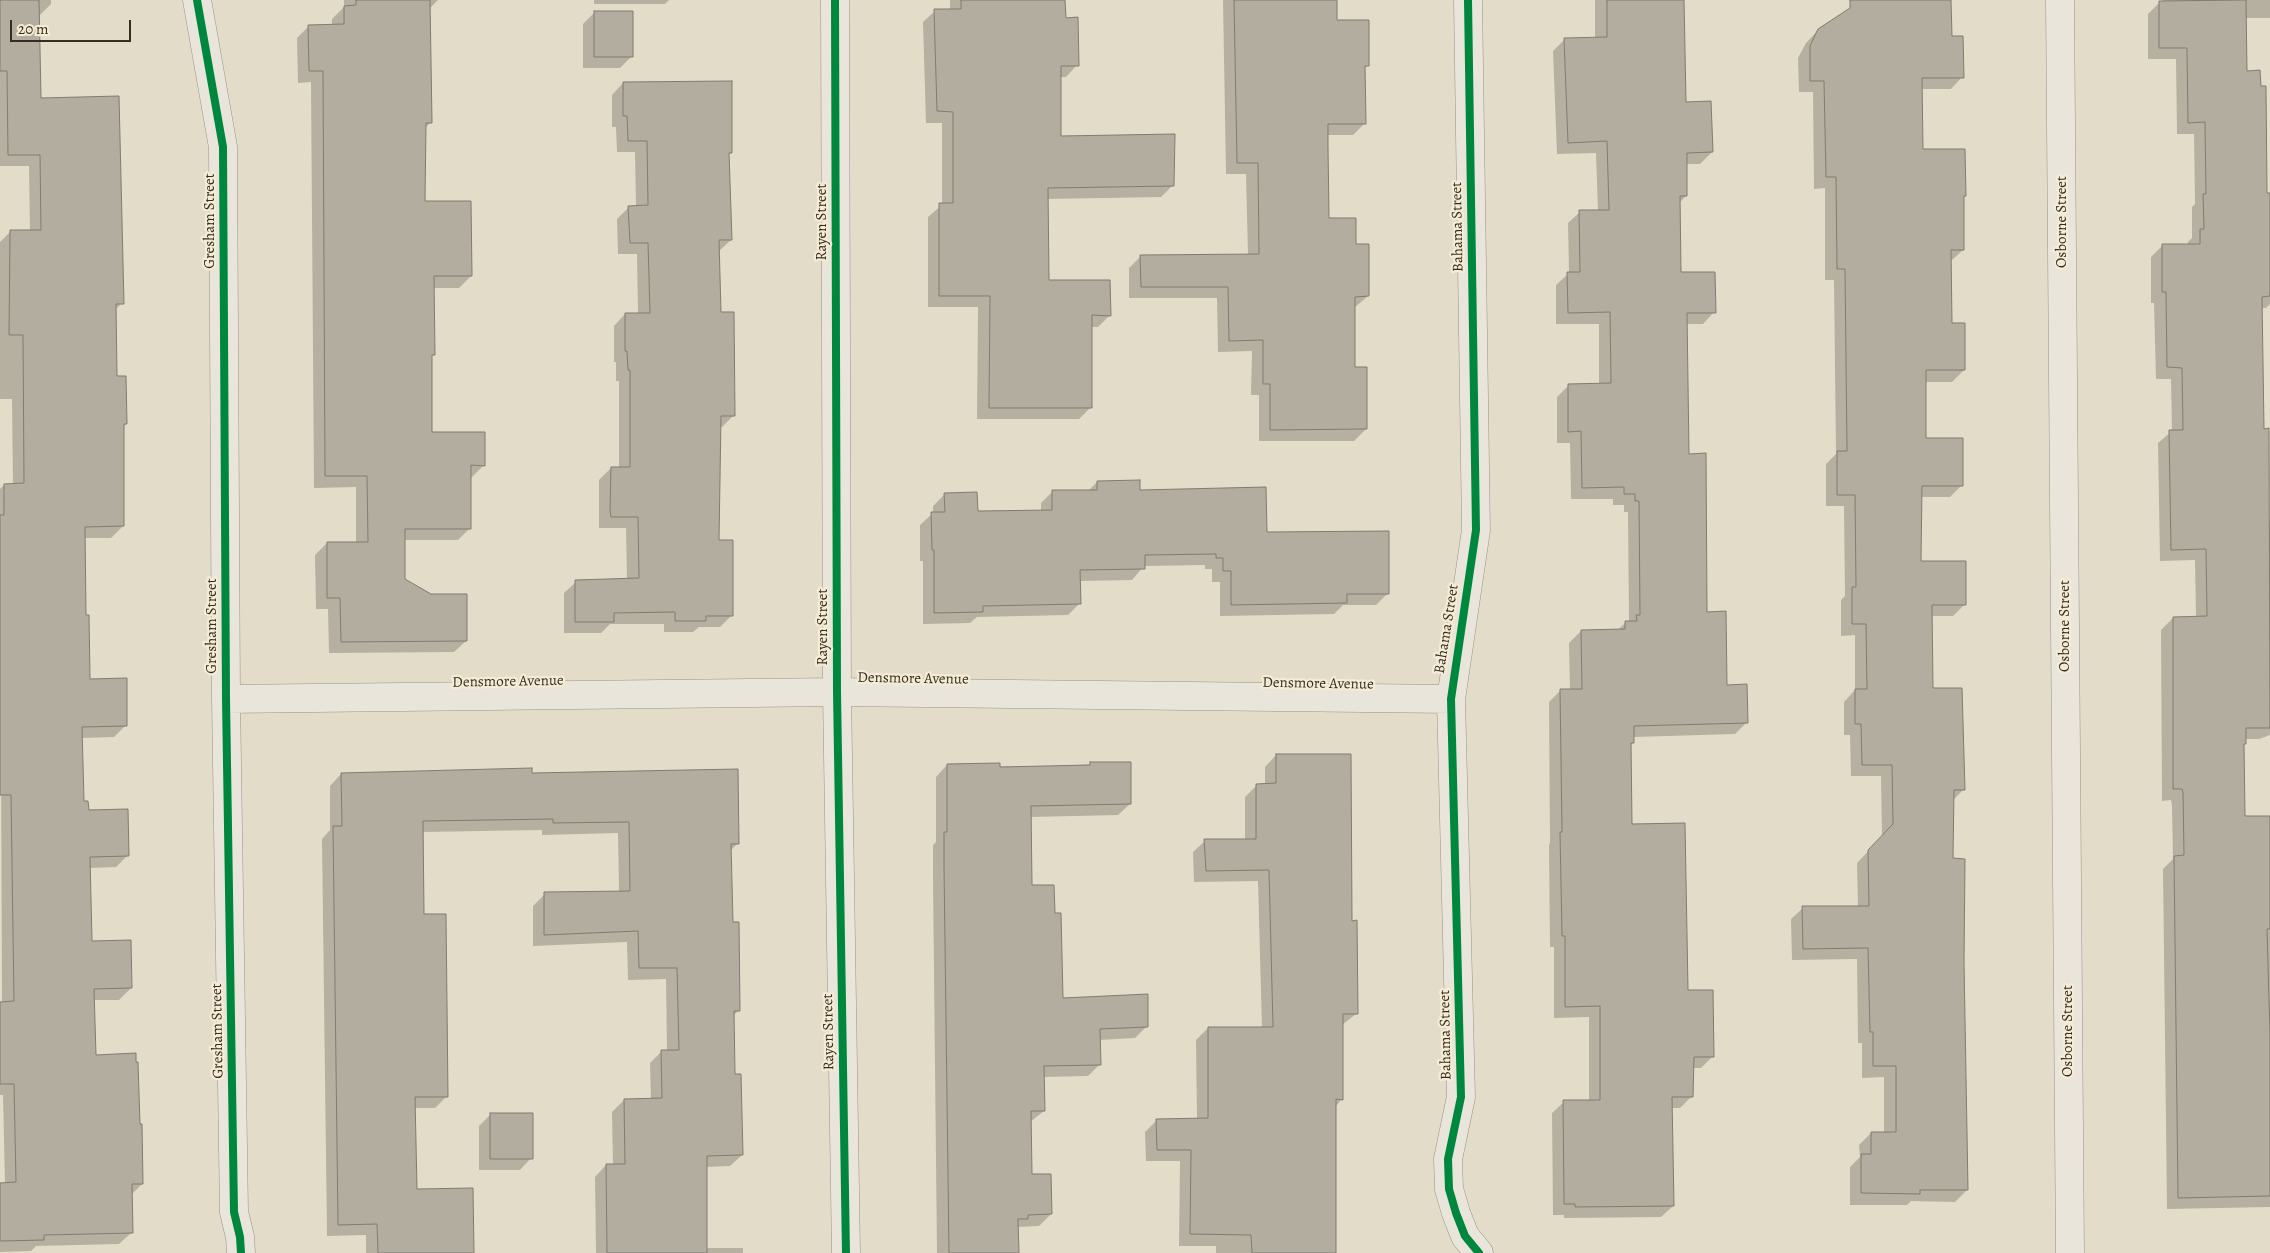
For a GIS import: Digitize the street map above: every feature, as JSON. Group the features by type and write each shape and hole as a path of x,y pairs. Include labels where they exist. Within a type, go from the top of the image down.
{"street":[{"name":"Gresham Street","path":"197,0 223,147 226,699 234,1212 241,1253"},
{"name":"Rayen Street","path":"835,0 837,692 846,1253"},
{"name":"Bahama Street","path":"1468,0 1476,530 1451,699 1461,1097 1448,1158 1449,1189 1456,1213 1466,1236 1479,1253"},
{"name":"Osborne Street","path":"2060,0 2070,1253"},
{"name":"Densmore Avenue","path":"226,699 837,692 1451,699"}],"building":[{"path":"0,0 39,0 41,98 119,96 124,304 116,304 117,376 126,376 127,424 124,424 124,526 85,527 86,615 89,615 90,679 127,678 127,726 82,727 84,801 88,801 89,810 128,809 129,856 90,857 92,941 131,940 132,988 94,989 96,1055 136,1053 140,1124 142,1124 143,1184 132,1184 133,1233 44,1235 44,1240 0,1241 0,1183 16,1182 14,1084 0,1084 0,1002 14,1001 11,795 0,795 0,515 4,515 4,484 24,483 23,335 9,335 10,230 41,230 40,155 8,155 7,71 0,71"},
{"path":"356,0 430,0 432,123 426,123 425,201 471,201 472,276 434,276 435,355 432,355 432,432 485,432 485,466 471,465 471,529 405,529 405,579 431,594 467,594 467,641 341,642 340,598 327,598 327,542 368,542 367,476 325,476 323,71 309,71 308,25 344,24 344,6 356,5"},
{"path":"961,0 1065,0 1066,18 1078,17 1079,66 1061,66 1061,136 1175,134 1174,186 1048,188 1049,280 1110,280 1111,316 1092,315 1092,408 989,408 990,296 939,296 939,203 953,203 953,112 937,111 934,9 961,9"},
{"path":"1234,0 1337,0 1337,20 1369,20 1369,66 1365,66 1366,124 1328,124 1329,218 1356,218 1356,244 1369,244 1369,296 1355,297 1355,367 1367,367 1367,429 1270,430 1270,384 1263,384 1263,340 1229,341 1228,287 1141,287 1140,255 1259,254 1258,163 1237,163"},
{"path":"1607,0 1684,0 1686,102 1711,101 1713,152 1687,153 1687,196 1680,196 1681,272 1715,272 1716,313 1687,313 1689,454 1706,453 1707,612 1726,611 1727,685 1747,684 1748,723 1634,726 1634,743 1631,743 1632,824 1685,823 1688,990 1713,990 1714,1057 1694,1057 1693,1097 1672,1097 1674,1206 1575,1207 1575,1204 1564,1204 1563,1100 1600,1100 1600,1006 1565,1007 1565,936 1562,936 1560,832 1562,832 1560,689 1582,689 1581,630 1625,629 1625,621 1637,621 1636,615 1640,615 1639,501 1635,501 1635,494 1624,494 1624,487 1582,488 1581,431 1568,432 1568,384 1611,383 1610,312 1568,313 1567,272 1580,272 1579,210 1609,210 1607,141 1568,143 1564,38 1607,37"},
{"path":"1850,0 1951,0 1952,36 1963,36 1964,78 1922,78 1923,149 1965,149 1966,196 1964,196 1964,250 1951,250 1952,323 1965,323 1965,370 1926,370 1926,438 1963,438 1963,486 1922,486 1921,561 1966,561 1966,605 1932,605 1933,688 1962,688 1965,790 1954,790 1953,858 1965,859 1964,962 1968,1190 1920,1190 1920,1194 1861,1193 1861,1154 1871,1154 1871,1132 1896,1132 1896,1066 1873,1066 1873,1032 1870,1032 1868,948 1803,949 1802,906 1869,906 1868,850 1893,824 1892,765 1862,765 1861,724 1855,724 1855,689 1867,689 1866,624 1852,624 1852,587 1856,587 1855,495 1837,495 1837,451 1847,451 1845,269 1837,269 1836,177 1826,177 1824,81 1810,81 1810,46 1818,29 1850,8"},
{"path":"2246,0 2247,71 2260,70 2261,86 2266,86 2267,193 2270,193 2270,296 2262,297 2264,429 2269,428 2270,728 2246,728 2246,744 2244,744 2245,816 2270,816 2270,929 2267,929 2270,1034 2270,1196 2178,1198 2174,856 2184,855 2183,793 2182,789 2173,789 2173,617 2207,616 2206,549 2171,550 2169,430 2183,430 2182,368 2167,367 2166,292 2162,292 2162,244 2200,244 2200,229 2204,229 2203,194 2206,194 2205,122 2188,123 2187,48 2159,48 2159,1"},
{"path":"594,11 633,11 633,57 594,57"},
{"path":"732,81 732,153 729,153 732,240 719,240 721,312 734,312 735,416 721,416 719,540 733,540 733,616 706,616 706,621 675,621 675,612 614,613 614,622 575,622 575,580 639,578 638,517 611,517 610,511 611,467 630,467 630,370 628,370 627,351 625,351 625,313 650,313 648,243 630,243 628,206 648,205 647,141 628,141 627,116 623,116 623,82"},
{"path":"1140,480 1140,490 1266,487 1267,532 1389,531 1389,594 1347,594 1347,603 1231,605 1231,571 1223,571 1223,558 1216,558 1216,554 1145,555 1145,569 1080,570 1081,604 983,606 983,612 934,613 934,550 932,550 931,512 945,512 944,493 977,492 978,511 1052,510 1052,490 1097,490 1097,481"},
{"path":"1276,754 1351,754 1352,921 1357,920 1358,1014 1343,1014 1343,1100 1336,1099 1336,1253 1252,1253 1251,1235 1190,1234 1191,1150 1157,1150 1156,1119 1208,1118 1208,1027 1273,1027 1269,870 1206,871 1204,839 1256,839 1256,784 1276,783"},
{"path":"1090,762 1131,762 1131,804 1031,806 1032,885 1054,885 1055,913 1061,913 1063,998 1148,994 1148,1027 1100,1029 1101,1065 1044,1066 1045,1111 1031,1111 1032,1174 1051,1174 1052,1214 1028,1215 1028,1219 1018,1219 1019,1253 949,1253 944,866 944,832 947,832 947,764 1000,763 1000,767 1090,765"},
{"path":"532,768 532,773 738,769 739,844 731,844 733,922 739,922 740,1011 734,1011 735,1074 741,1074 743,1155 707,1156 707,1253 607,1253 606,1164 625,1164 624,1099 662,1098 661,1050 679,1050 677,968 639,968 638,931 544,935 544,892 630,891 629,822 553,823 553,819 423,821 424,914 446,914 448,1097 415,1097 417,1189 473,1188 474,1253 378,1253 377,1224 338,1225 333,826 342,826 341,773"},
{"path":"490,1113 533,1113 533,1159 490,1159"}],"cycle path":[{"path":"197,0 223,147 226,699 234,1212 240,1237 241,1253"},
{"path":"835,0 837,692 846,1253"},
{"path":"1468,0 1476,530 1451,699 1461,1097 1448,1159 1449,1189 1456,1213 1465,1236 1479,1253"}]}
